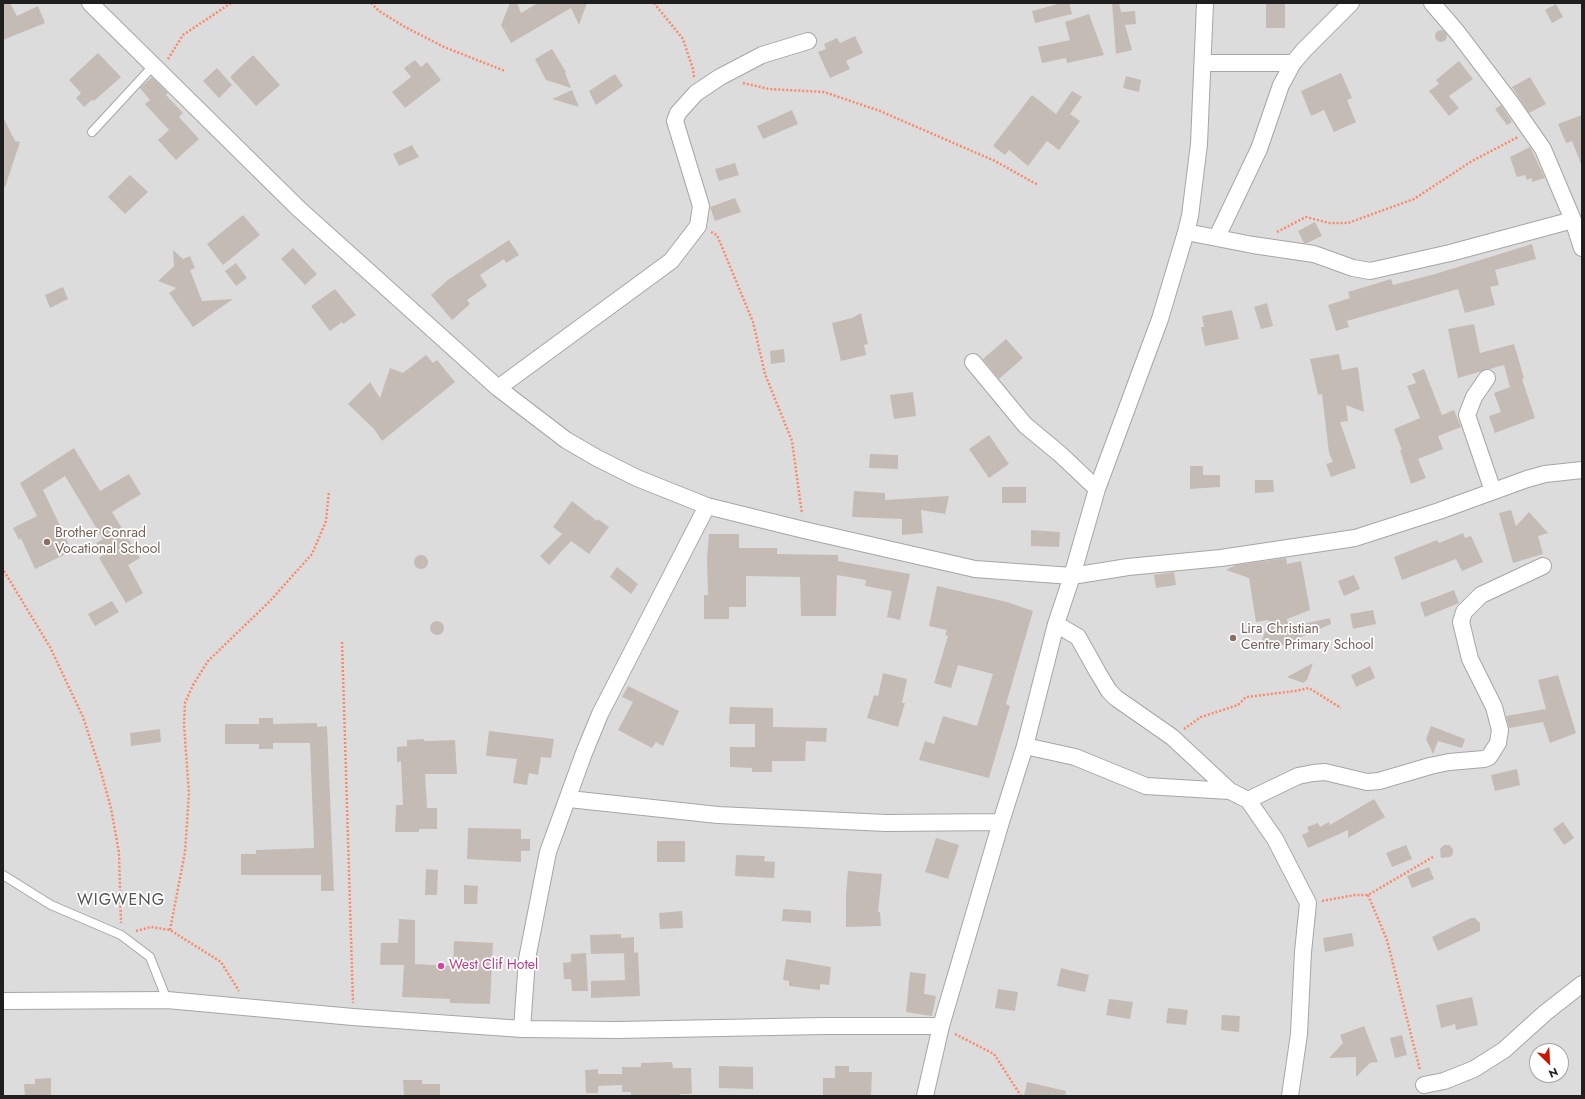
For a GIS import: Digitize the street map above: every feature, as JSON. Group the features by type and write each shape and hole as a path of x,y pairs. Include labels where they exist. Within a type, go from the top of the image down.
{"street":[{"path":"90,3 299,209 498,388 566,440 597,458 637,478 707,506 804,530 976,569 1072,576 1128,567 1221,558 1355,538 1545,474 1582,470"},
{"path":"925,1096 941,1026 1025,746 1056,624 1072,576 1097,489 1160,320 1186,232 1190,216 1199,144 1204,63 1205,3"},
{"path":"1217,237 1259,148 1281,85 1293,63 1351,3"},
{"path":"1432,3 1457,32 1531,130 1543,149 1575,215 1582,248"},
{"path":"498,388 672,261 698,226 701,206 675,121 678,113 696,93 720,77 762,55 808,41"},
{"path":"1204,63 1293,63"},
{"path":"1186,232 1253,245 1314,254 1353,268 1370,271 1450,253 1575,215"},
{"path":"973,362 1024,425 1060,454 1097,489"},
{"path":"1487,378 1474,397 1467,415 1494,491"},
{"path":"522,1029 527,959 548,852 600,714 707,506"},
{"path":"1248,800 1298,776 1314,773 1325,772 1367,782 1449,762 1484,759 1489,757 1498,743 1500,730 1494,707 1470,660 1461,622 1468,607 1481,595 1543,566"},
{"path":"1056,624 1078,637 1096,671 1112,694 1136,713 1154,722 1230,791 1248,800 1275,838 1308,903 1303,952 1299,1034 1290,1096"},
{"path":"1025,746 1075,757 1146,786 1230,791"},
{"path":"569,799 718,815 886,823 1001,822"},
{"path":"1424,1085 1444,1081 1474,1069 1504,1050 1545,1013 1582,984"},
{"path":"3,1001 167,1000 353,1018 522,1029 617,1030 824,1026 941,1026"}],"lane":[{"path":"92,132 157,68"},
{"path":"3,875 52,905 122,935 150,957 167,1000"}],"path":[{"path":"157,68 183,35 231,3"},
{"path":"371,3 379,11 405,27 444,47 505,71"},
{"path":"654,3 683,39 693,69 696,93"},
{"path":"720,77 770,89 824,92 873,108 995,161 1038,185"},
{"path":"1253,245 1306,217 1329,223 1348,223 1414,199 1472,161 1531,130"},
{"path":"698,226 718,234 753,322 765,374 792,442 804,530"},
{"path":"170,930 185,852 189,794 184,725 185,703 193,685 208,661 270,601 312,554 326,521 329,491"},
{"path":"4,571 50,647 83,717 101,772 119,853 122,935 151,927 170,930 221,962 249,1007"},
{"path":"342,642 353,1018"},
{"path":"1172,737 1201,717 1238,705 1246,696 1295,691 1309,688 1341,708"},
{"path":"1308,903 1355,895 1368,895 1433,857"},
{"path":"1368,895 1387,940 1424,1085"},
{"path":"941,1026 994,1054 1021,1096"}],"shaded area":[{"path":"3,3 1582,3 1582,1096 3,1096"}],"building":[{"path":"3,3 10,3 17,16 38,6 45,23 3,40"},
{"path":"510,3 517,3 521,13 538,3 587,3 579,25 571,8 511,43 501,25"},
{"path":"1062,3 1069,3 1072,14 1035,23 1032,11"},
{"path":"1112,3 1119,3 1121,12 1135,11 1136,24 1125,25 1132,50 1116,54"},
{"path":"1266,3 1285,3 1285,28 1266,28"},
{"path":"1556,4 1563,17 1552,23 1545,10"},
{"path":"1089,14 1104,55 1067,63 1066,58 1042,63 1038,47 1070,40 1065,22"},
{"path":"1439,30 1443,30 1447,36 1443,42 1439,42 1435,38 1435,34"},
{"path":"855,36 863,53 846,61 850,69 830,78 818,52 826,49 824,44 837,38 840,43"},
{"path":"552,49 566,72 565,73 571,88 546,80 535,59"},
{"path":"98,53 121,77 94,101 92,100 84,107 76,98 81,93 69,80"},
{"path":"253,55 280,85 256,106 230,77"},
{"path":"415,60 421,67 427,62 441,80 405,108 392,92 411,77 404,68"},
{"path":"1459,61 1473,79 1449,96 1459,108 1449,116 1429,91 1439,84 1436,80"},
{"path":"217,68 232,85 219,98 203,81"},
{"path":"1341,73 1352,98 1347,100 1356,122 1334,132 1324,110 1311,116 1301,91"},
{"path":"615,74 623,86 596,105 589,91"},
{"path":"1126,76 1141,80 1139,92 1123,88"},
{"path":"152,77 168,93 166,95 183,113 179,117 199,139 176,160 158,140 169,130 145,104 150,100 140,88"},
{"path":"1530,77 1546,104 1529,113 1512,87"},
{"path":"572,90 579,107 552,99"},
{"path":"1072,91 1082,97 1070,114 1080,121 1059,150 1047,141 1028,166 1009,150 1005,155 993,146 1032,95 1056,114"},
{"path":"1501,105 1512,122 1507,125 1495,109"},
{"path":"792,110 798,124 763,139 757,126"},
{"path":"1582,115 1581,164 1572,141 1566,143 1558,124"},
{"path":"3,117 15,141 20,142 5,187 3,187"},
{"path":"412,145 419,157 399,166 393,154"},
{"path":"1530,147 1545,178 1532,182 1532,178 1527,180 1525,175 1517,177 1510,157"},
{"path":"735,163 739,175 719,181 715,169"},
{"path":"130,175 148,192 125,214 108,197"},
{"path":"735,198 741,212 715,221 710,207"},
{"path":"243,215 260,235 223,265 207,244"},
{"path":"1315,222 1322,236 1304,243 1298,231"},
{"path":"509,240 519,255 506,263 504,259 480,275 487,286 467,300 470,304 452,320 431,295 449,279"},
{"path":"1532,244 1536,259 1495,270 1499,285 1490,287 1495,305 1465,313 1458,289 1347,321 1349,327 1336,331 1328,305 1350,298 1348,292 1391,279 1393,285 1435,274"},
{"path":"293,248 317,274 305,285 281,259"},
{"path":"173,250 183,259 190,256 195,268 190,270 202,301 233,299 193,327 169,293 176,288 158,281 174,266"},
{"path":"236,263 247,278 236,286 225,271"},
{"path":"63,287 68,299 50,308 45,295"},
{"path":"335,289 356,315 343,324 342,322 330,331 311,306"},
{"path":"1267,303 1273,326 1261,329 1254,307"},
{"path":"1232,310 1239,339 1205,346 1201,327 1204,327 1202,316"},
{"path":"861,313 868,344 864,345 866,355 841,361 832,323 852,318"},
{"path":"1474,324 1480,353 1514,344 1524,378 1522,379 1535,418 1495,433 1489,416 1501,412 1494,393 1510,387 1504,365 1458,378 1448,329"},
{"path":"1006,339 1023,358 999,379 983,359"},
{"path":"784,349 785,362 771,364 770,351"},
{"path":"1339,354 1342,370 1358,367 1364,412 1346,405 1348,421 1340,422 1356,468 1331,477 1326,464 1333,462 1329,453 1322,394 1318,395 1310,359"},
{"path":"426,355 433,363 437,360 455,382 382,441 374,429 348,404 370,382 380,398 390,368 403,373"},
{"path":"1424,369 1442,415 1454,410 1461,427 1438,436 1443,449 1418,459 1426,478 1411,484 1400,450 1402,450 1394,429 1420,418 1407,386 1416,383 1412,374"},
{"path":"913,392 916,416 894,419 890,395"},
{"path":"989,435 1009,464 989,478 969,449"},
{"path":"74,448 100,491 129,474 141,494 112,512 140,558 128,565 143,593 126,603 99,558 103,555 96,543 103,539 65,476 43,490 72,551 35,569 21,538 19,540 13,528 37,516 20,483"},
{"path":"870,454 898,455 898,469 869,468"},
{"path":"1190,466 1203,466 1203,475 1220,475 1220,487 1190,489"},
{"path":"1255,480 1273,480 1274,492 1255,493"},
{"path":"1002,487 1026,487 1026,503 1002,503"},
{"path":"854,491 885,493 885,500 949,496 945,514 921,510 923,533 902,535 902,519 852,517"},
{"path":"572,501 597,521 598,519 609,527 589,554 571,541 549,565 540,556 562,534 553,527"},
{"path":"1511,510 1516,526 1529,512 1548,533 1538,536 1543,554 1513,563 1499,513"},
{"path":"1031,530 1060,532 1059,547 1031,546"},
{"path":"1463,533 1465,538 1471,536 1483,562 1462,571 1456,559 1402,580 1394,557 1437,540 1439,543"},
{"path":"709,534 739,534 739,548 777,548 777,554 838,555 838,561 910,574 900,620 887,617 892,591 865,586 866,580 837,575 836,616 801,616 800,577 746,576 746,607 729,607 729,619 704,619 704,595 708,595 707,558"},
{"path":"418,555 424,555 428,559 428,565 424,569 418,569 414,565 414,559"},
{"path":"1286,558 1287,564 1301,561 1310,610 1287,619 1289,627 1330,618 1331,624 1271,650 1260,646 1269,620 1256,622 1249,578 1226,570 1236,565"},
{"path":"617,567 638,584 631,594 610,577"},
{"path":"1174,572 1176,585 1156,588 1154,575"},
{"path":"1354,575 1360,589 1344,596 1338,581"},
{"path":"937,586 1007,602 1033,611 1006,704 1010,706 989,778 919,760 925,741 934,744 943,716 977,726 993,674 958,665 951,688 934,683 948,636 945,635 947,630 929,626"},
{"path":"1454,590 1459,603 1425,617 1420,603"},
{"path":"112,601 119,612 95,626 88,614"},
{"path":"1373,610 1376,624 1353,629 1350,614"},
{"path":"437,621 442,623 444,628 442,633 437,635 432,633 430,628 432,623"},
{"path":"1313,663 1307,680 1303,683 1287,677"},
{"path":"1370,666 1375,678 1356,687 1351,675"},
{"path":"883,673 907,679 902,703 905,703 898,727 867,718 874,695 878,696"},
{"path":"1558,675 1576,733 1550,743 1543,722 1509,728 1506,716 1546,709 1538,680"},
{"path":"628,686 679,711 663,746 656,742 652,748 618,730 633,702 622,697"},
{"path":"730,707 773,708 773,727 827,728 826,742 806,741 805,761 772,761 772,772 752,772 752,768 730,767 730,747 755,747 755,724 729,724"},
{"path":"259,718 273,718 273,724 317,723 317,727 327,726 334,891 321,891 321,875 241,875 241,854 256,854 256,850 314,848 310,743 273,743 273,749 259,749 259,744 225,744 225,724 259,724"},
{"path":"1431,726 1465,739 1462,748 1438,741 1433,754 1426,739"},
{"path":"160,729 161,742 131,746 130,733"},
{"path":"489,731 554,739 551,758 541,757 538,775 529,773 527,785 513,783 517,759 486,756"},
{"path":"424,739 424,741 455,740 457,774 425,774 427,808 437,808 437,829 419,829 419,832 395,832 396,805 403,805 401,761 397,762 397,747 407,746 407,740"},
{"path":"1517,769 1520,785 1495,791 1491,775"},
{"path":"1374,799 1385,817 1348,838 1348,830 1308,848 1302,835 1309,832 1307,827 1318,823 1320,827 1329,822 1330,825"},
{"path":"1563,822 1574,838 1564,845 1553,829"},
{"path":"468,828 521,829 521,839 530,839 530,851 521,851 521,862 467,859"},
{"path":"936,838 959,845 948,879 925,872"},
{"path":"657,841 685,841 685,862 657,862"},
{"path":"1406,845 1412,859 1392,867 1386,853"},
{"path":"1444,845 1449,845 1453,849 1453,854 1450,857 1441,858 1440,849"},
{"path":"736,855 765,856 764,861 775,862 774,878 735,876"},
{"path":"1429,867 1434,879 1412,888 1407,876"},
{"path":"426,869 438,870 437,895 425,895"},
{"path":"848,871 882,874 878,912 880,912 881,926 846,927 846,893"},
{"path":"464,885 478,886 477,904 464,904"},
{"path":"783,909 811,911 811,923 782,921"},
{"path":"682,911 683,928 660,929 659,913"},
{"path":"1471,918 1475,918 1480,923 1480,931 1438,951 1432,937"},
{"path":"399,919 415,920 415,964 453,966 454,941 493,943 490,1004 450,1003 450,999 402,997 404,965 380,965 381,943 398,943"},
{"path":"1352,933 1354,946 1325,952 1323,938"},
{"path":"621,934 621,938 634,937 634,953 638,952 640,996 591,998 591,981 625,980 624,953 591,954 590,935"},
{"path":"586,953 588,991 572,991 571,979 564,979 563,963 571,962 571,954"},
{"path":"786,959 831,967 829,985 820,984 820,990 789,986 789,981 783,980"},
{"path":"1061,968 1089,975 1085,992 1057,986"},
{"path":"910,972 926,974 924,994 936,996 932,1016 906,1012"},
{"path":"998,989 1018,992 1015,1011 995,1008"},
{"path":"1472,997 1478,1025 1456,1030 1455,1024 1441,1028 1436,1005"},
{"path":"1109,999 1133,1002 1130,1019 1106,1015"},
{"path":"1168,1008 1188,1010 1186,1025 1166,1023"},
{"path":"1222,1015 1240,1016 1239,1032 1221,1030"},
{"path":"1364,1026 1378,1062 1370,1063 1356,1077 1356,1057 1329,1058 1343,1043 1340,1035"},
{"path":"1402,1035 1407,1055 1395,1058 1390,1038"},
{"path":"672,1062 673,1068 691,1068 692,1094 680,1094 680,1096 631,1096 631,1092 622,1092 622,1085 598,1086 598,1093 586,1093 585,1070 598,1069 598,1074 622,1074 622,1067 641,1067 641,1063"},
{"path":"719,1066 753,1067 753,1089 719,1088"},
{"path":"835,1066 849,1066 849,1072 872,1072 871,1096 823,1096 823,1078 835,1078"},
{"path":"51,1078 51,1096 25,1096 24,1084 35,1084 35,1079"},
{"path":"403,1080 422,1080 422,1084 440,1084 440,1096 404,1096"},
{"path":"1027,1082 1066,1091 1065,1096 1024,1096"}],"place":[{"name":"Brother Conrad Vocational School","path":"47,542"},
{"name":"Lira Christian Centre Primary School","path":"1233,638"},
{"name":"West Clif Hotel","path":"441,966"}],"district":[{"name":"WIGWENG","path":"121,901"}]}
